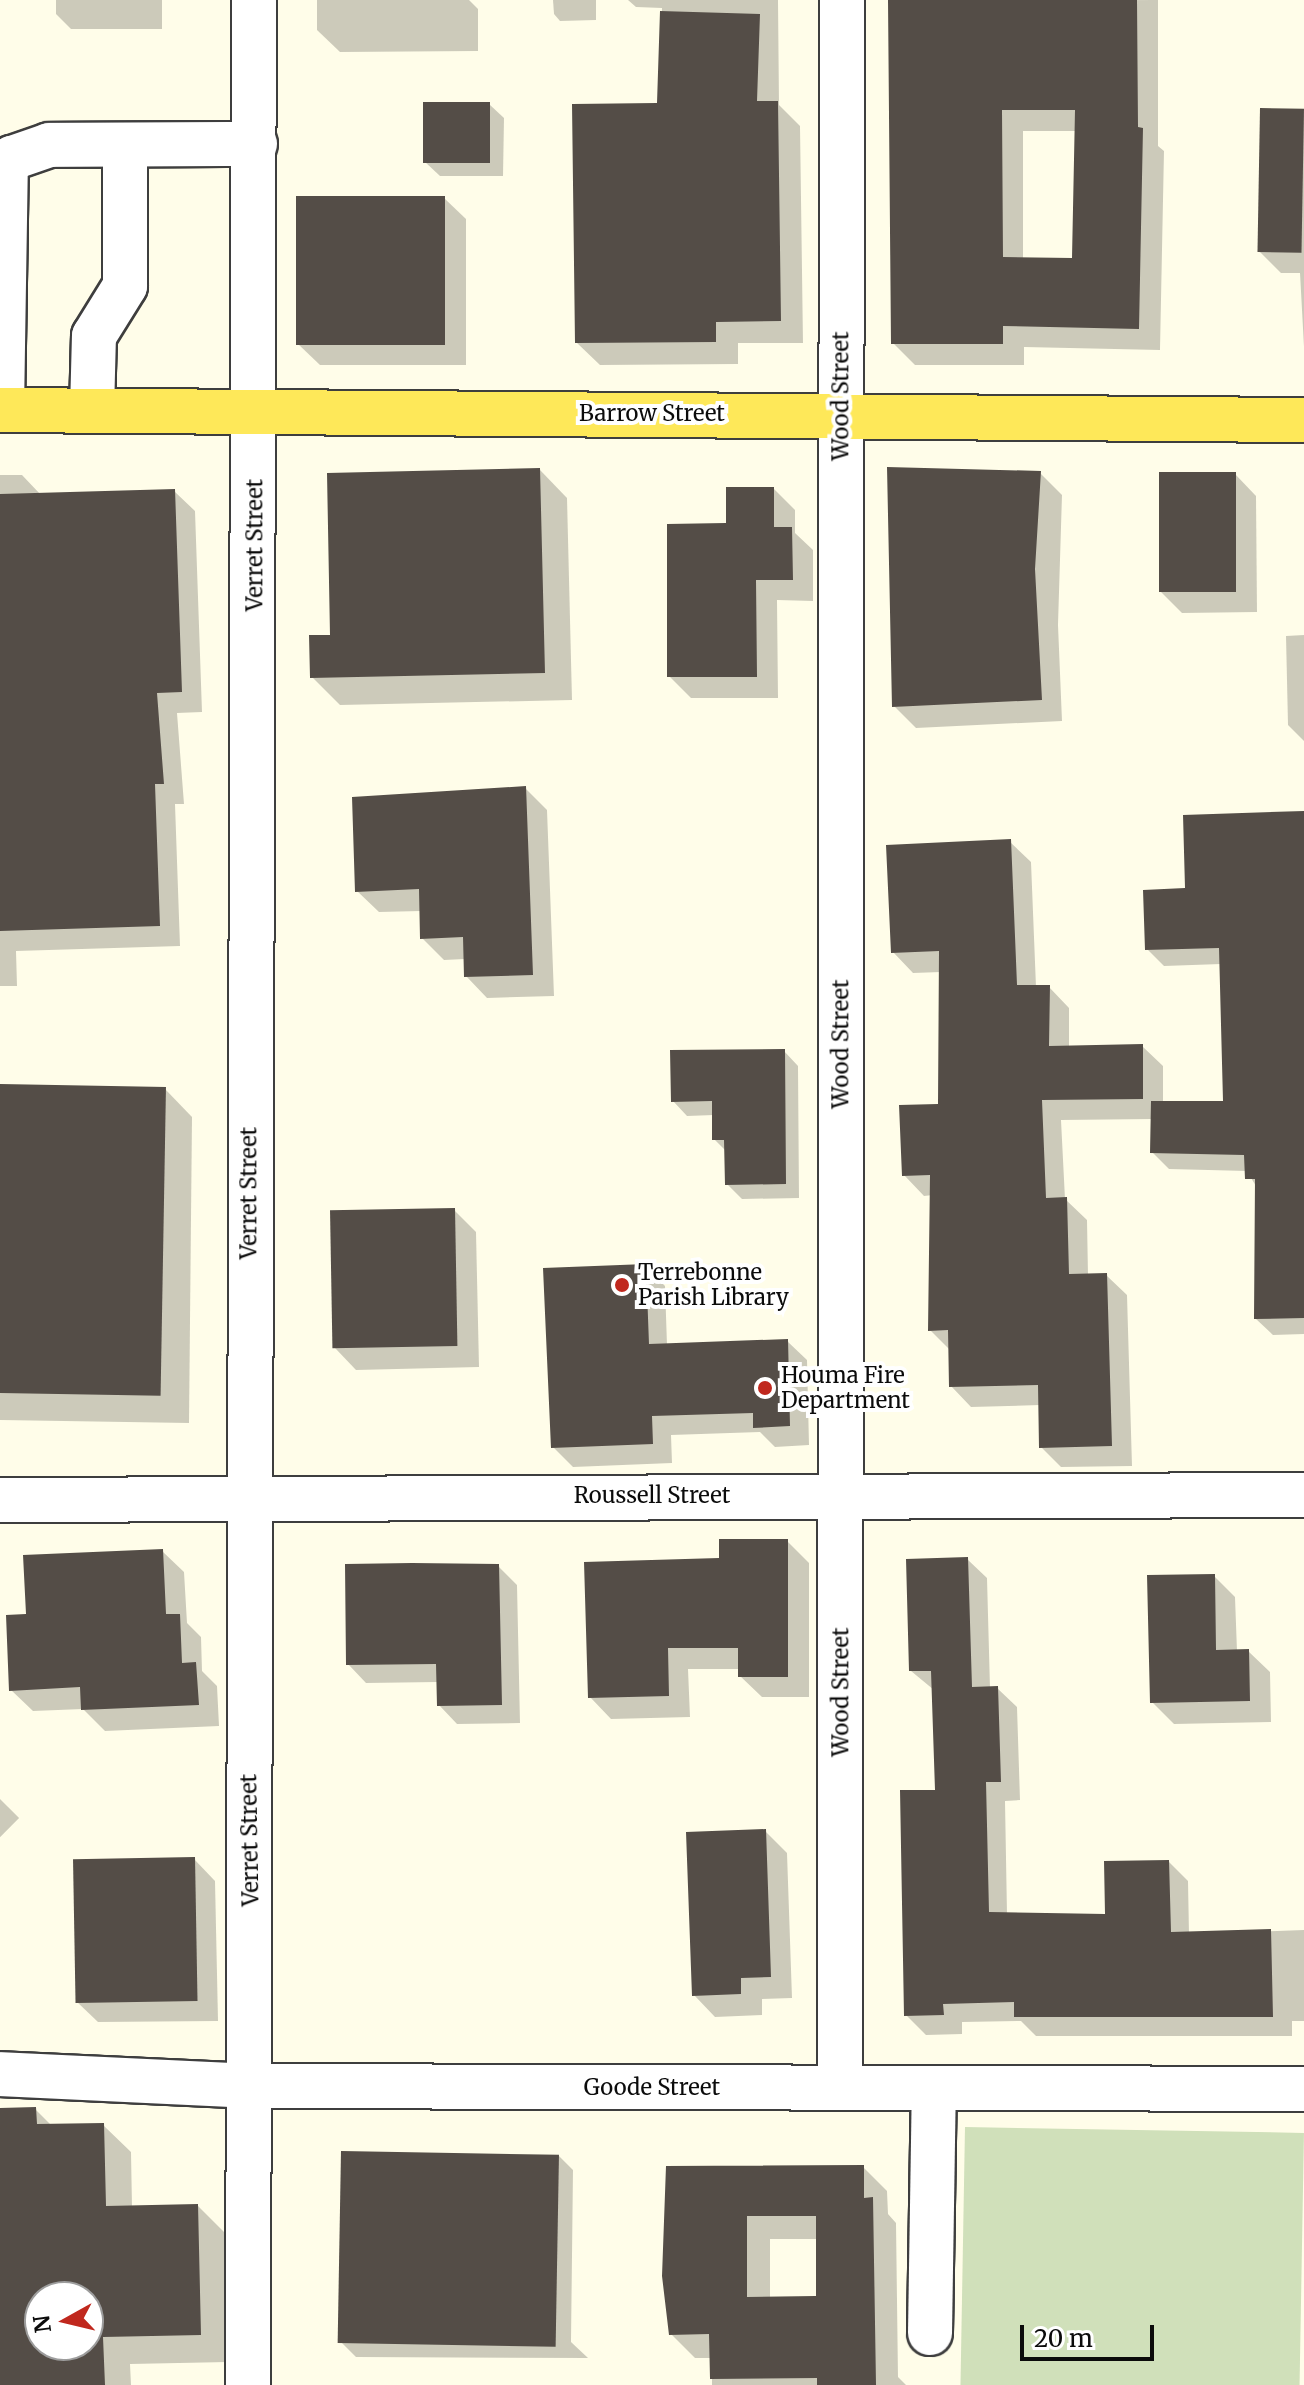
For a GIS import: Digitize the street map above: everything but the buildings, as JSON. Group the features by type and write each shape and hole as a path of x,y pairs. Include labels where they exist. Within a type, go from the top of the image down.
{"main road":[{"name":"Barrow Street","path":"1,410 1304,420"}],"street":[{"name":"Verret Street","path":"248,2385 252,2086 247,1498 256,411 254,0"},
{"name":"Wood Street","path":"840,2088 842,1497 858,780 841,415 842,0"},
{"path":"1,410 6,168 12,158 34,147 255,144"},
{"path":"92,411 94,336 125,286 125,145"},
{"name":"Roussell Street","path":"0,1500 1304,1495"},
{"name":"Goode Street","path":"0,2074 252,2086 1304,2089"},
{"path":"930,2333 934,2089"}],"green space":[{"path":"965,2127 1304,2133 1300,2385 960,2385"}],"place":[{"name":"Terrebonne Parish Library","path":"622,1285"},
{"name":"Houma Fire Department","path":"765,1388"}]}
